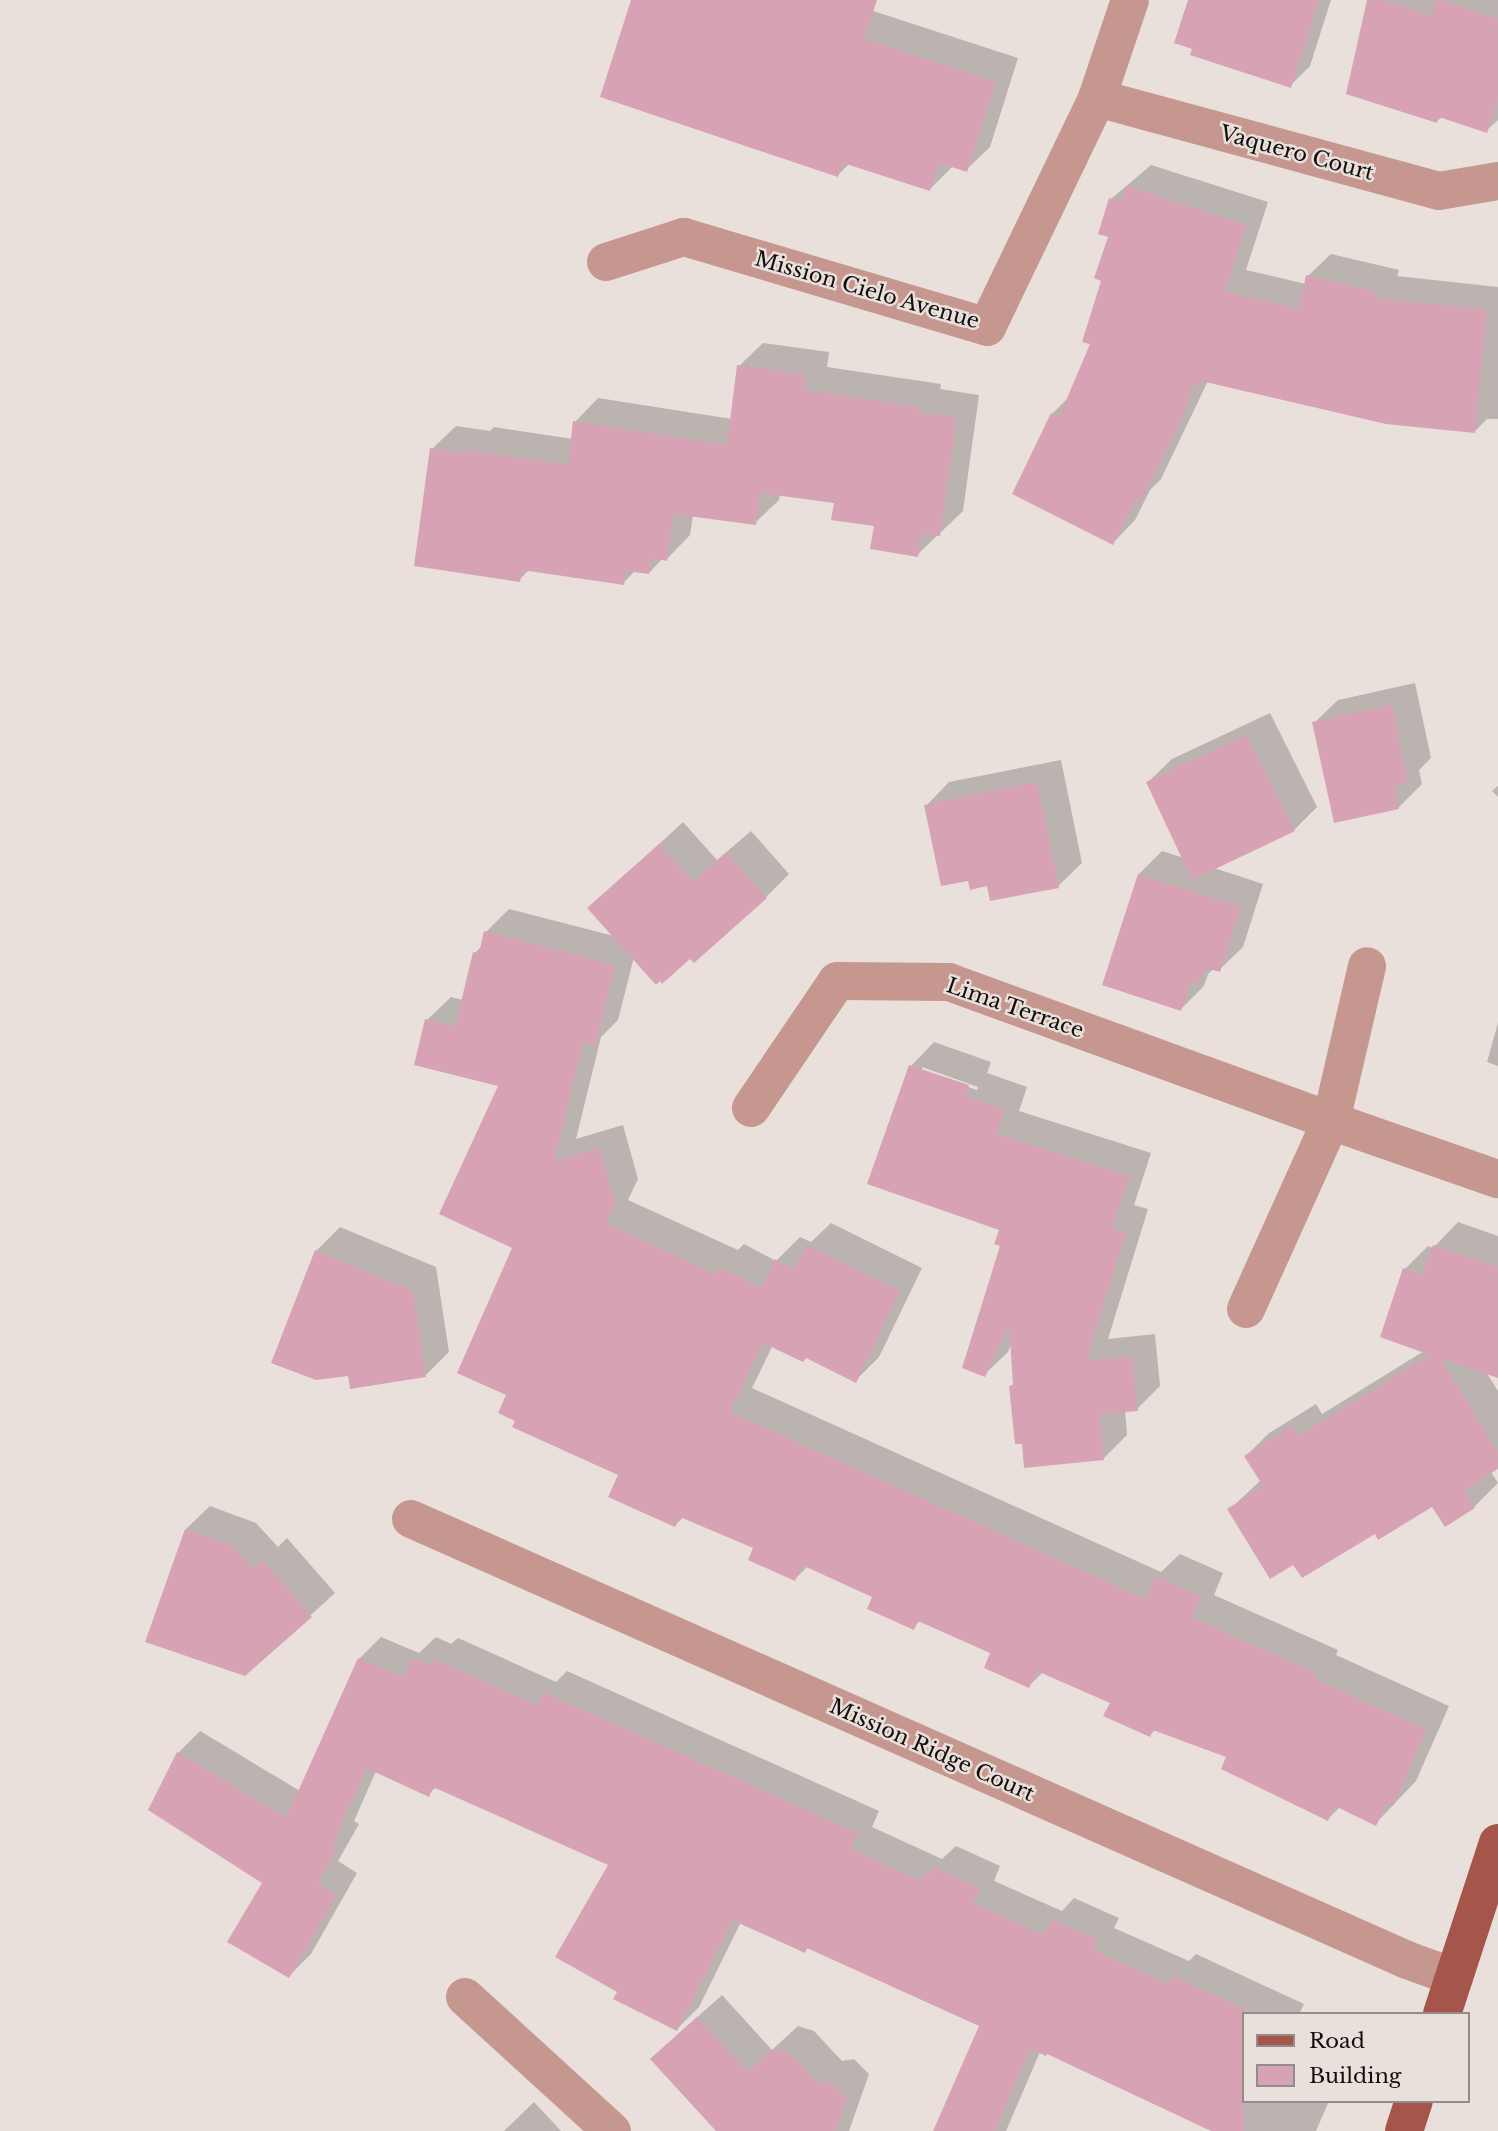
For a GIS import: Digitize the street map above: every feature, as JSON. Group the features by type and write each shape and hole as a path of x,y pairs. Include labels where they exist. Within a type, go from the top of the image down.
{"main road":[{"path":"1443,2012 1498,1843"},
{"path":"1404,2131 1413,2103"}],"street":[{"name":"Mission Cielo Avenue","path":"606,262 684,237 987,327 1097,98 1130,0"},
{"name":"Vaquero Court","path":"1097,98 1440,191 1498,181"},
{"path":"1246,1309 1331,1122 1367,966"},
{"name":"Lima Terrace","path":"751,1108 837,981 948,982 1331,1122 1498,1179"},
{"name":"Mission Ridge Court","path":"411,1519 1394,1954 1454,1977"},
{"path":"465,1997 612,2131"}],"building":[{"path":"631,0 877,0 864,39 996,82 967,172 939,163 930,191 843,163 838,177 600,97"},
{"path":"1188,0 1319,0 1291,88 1190,55 1192,49 1174,43"},
{"path":"1367,0 1382,0 1431,16 1436,0 1440,0 1498,19 1498,99 1487,133 1439,117 1437,123 1346,94"},
{"path":"1126,186 1246,225 1225,292 1299,309 1306,275 1377,292 1376,298 1487,310 1475,433 1386,424 1201,381 1200,386 1193,384 1183,417 1139,504 1135,501 1113,545 1012,494 1051,413 1059,417 1090,344 1082,342 1101,281 1094,278 1108,237 1098,234 1109,198 1122,202"},
{"path":"737,365 807,375 805,390 919,407 918,412 957,418 940,536 921,534 918,557 870,549 874,526 831,520 834,503 760,493 756,525 673,514 667,561 652,558 649,574 626,571 624,585 522,570 520,582 414,566 430,448 468,454 469,450 568,465 573,421 727,445"},
{"path":"1392,705 1408,783 1394,786 1399,809 1334,823 1312,722"},
{"path":"1246,735 1295,831 1192,880 1146,782"},
{"path":"1037,782 1059,888 990,901 987,886 970,890 968,881 941,886 924,805"},
{"path":"659,844 693,882 726,853 767,898 694,963 690,959 662,984 660,981 656,985 587,908"},
{"path":"1138,874 1241,907 1220,972 1205,968 1200,984 1191,981 1181,1011 1102,985"},
{"path":"484,931 615,965 595,1045 583,1042 554,1161 600,1148 615,1204 606,1223 715,1274 719,1267 761,1288 775,1259 794,1269 806,1245 900,1291 856,1383 806,1358 803,1362 763,1343 730,1412 1146,1599 1155,1576 1201,1596 1192,1618 1316,1673 1314,1679 1427,1730 1393,1806 1387,1803 1376,1826 1335,1806 1328,1821 1221,1769 1226,1757 1153,1730 1150,1737 1103,1716 1110,1703 1037,1671 1029,1688 984,1668 990,1653 918,1621 914,1630 867,1609 872,1597 802,1565 795,1581 748,1560 753,1548 680,1517 675,1527 608,1497 618,1475 512,1427 515,1421 498,1413 506,1395 457,1373 512,1248 439,1214 498,1086 414,1065 425,1019 455,1027 473,952 479,953"},
{"path":"909,1065 969,1085 965,1096 1005,1110 996,1134 1129,1176 1112,1229 1126,1233 1086,1361 1132,1356 1138,1411 1100,1414 1104,1460 1024,1468 1022,1444 1015,1444 1009,1386 1013,1385 1009,1324 985,1377 962,1368 1000,1246 994,1244 999,1230 867,1184"},
{"path":"1433,1245 1498,1267 1498,1378 1440,1358 1498,1452 1498,1469 1464,1490 1475,1508 1445,1527 1432,1507 1378,1540 1375,1534 1302,1578 1293,1565 1270,1579 1227,1509 1263,1486 1244,1456 1292,1426 1298,1436 1430,1355 1380,1337 1403,1268 1422,1275"},
{"path":"315,1250 413,1291 426,1377 350,1389 348,1376 316,1380 271,1363"},
{"path":"185,1529 233,1546 253,1569 263,1560 312,1617 245,1676 145,1642"},
{"path":"358,1658 404,1678 412,1658 431,1666 434,1659 537,1705 543,1692 858,1833 851,1849 921,1881 924,1874 929,1876 933,1867 980,1888 973,1903 1044,1935 1051,1919 1098,1940 1093,1950 1168,1984 1172,1975 1244,2009 1244,2131 1211,2131 1047,2054 1046,2056 1030,2049 995,2131 933,2131 979,2026 807,1948 805,1953 732,1920 677,2031 613,1999 617,1992 555,1957 608,1865 433,1787 429,1797 366,1768 333,1844 338,1847 317,1884 337,1895 289,1978 227,1942 262,1883 148,1810 177,1752 286,1818"},
{"path":"697,2017 748,2072 773,2049 790,2053 818,2084 830,2081 847,2099 835,2131 716,2131 650,2059"}]}
